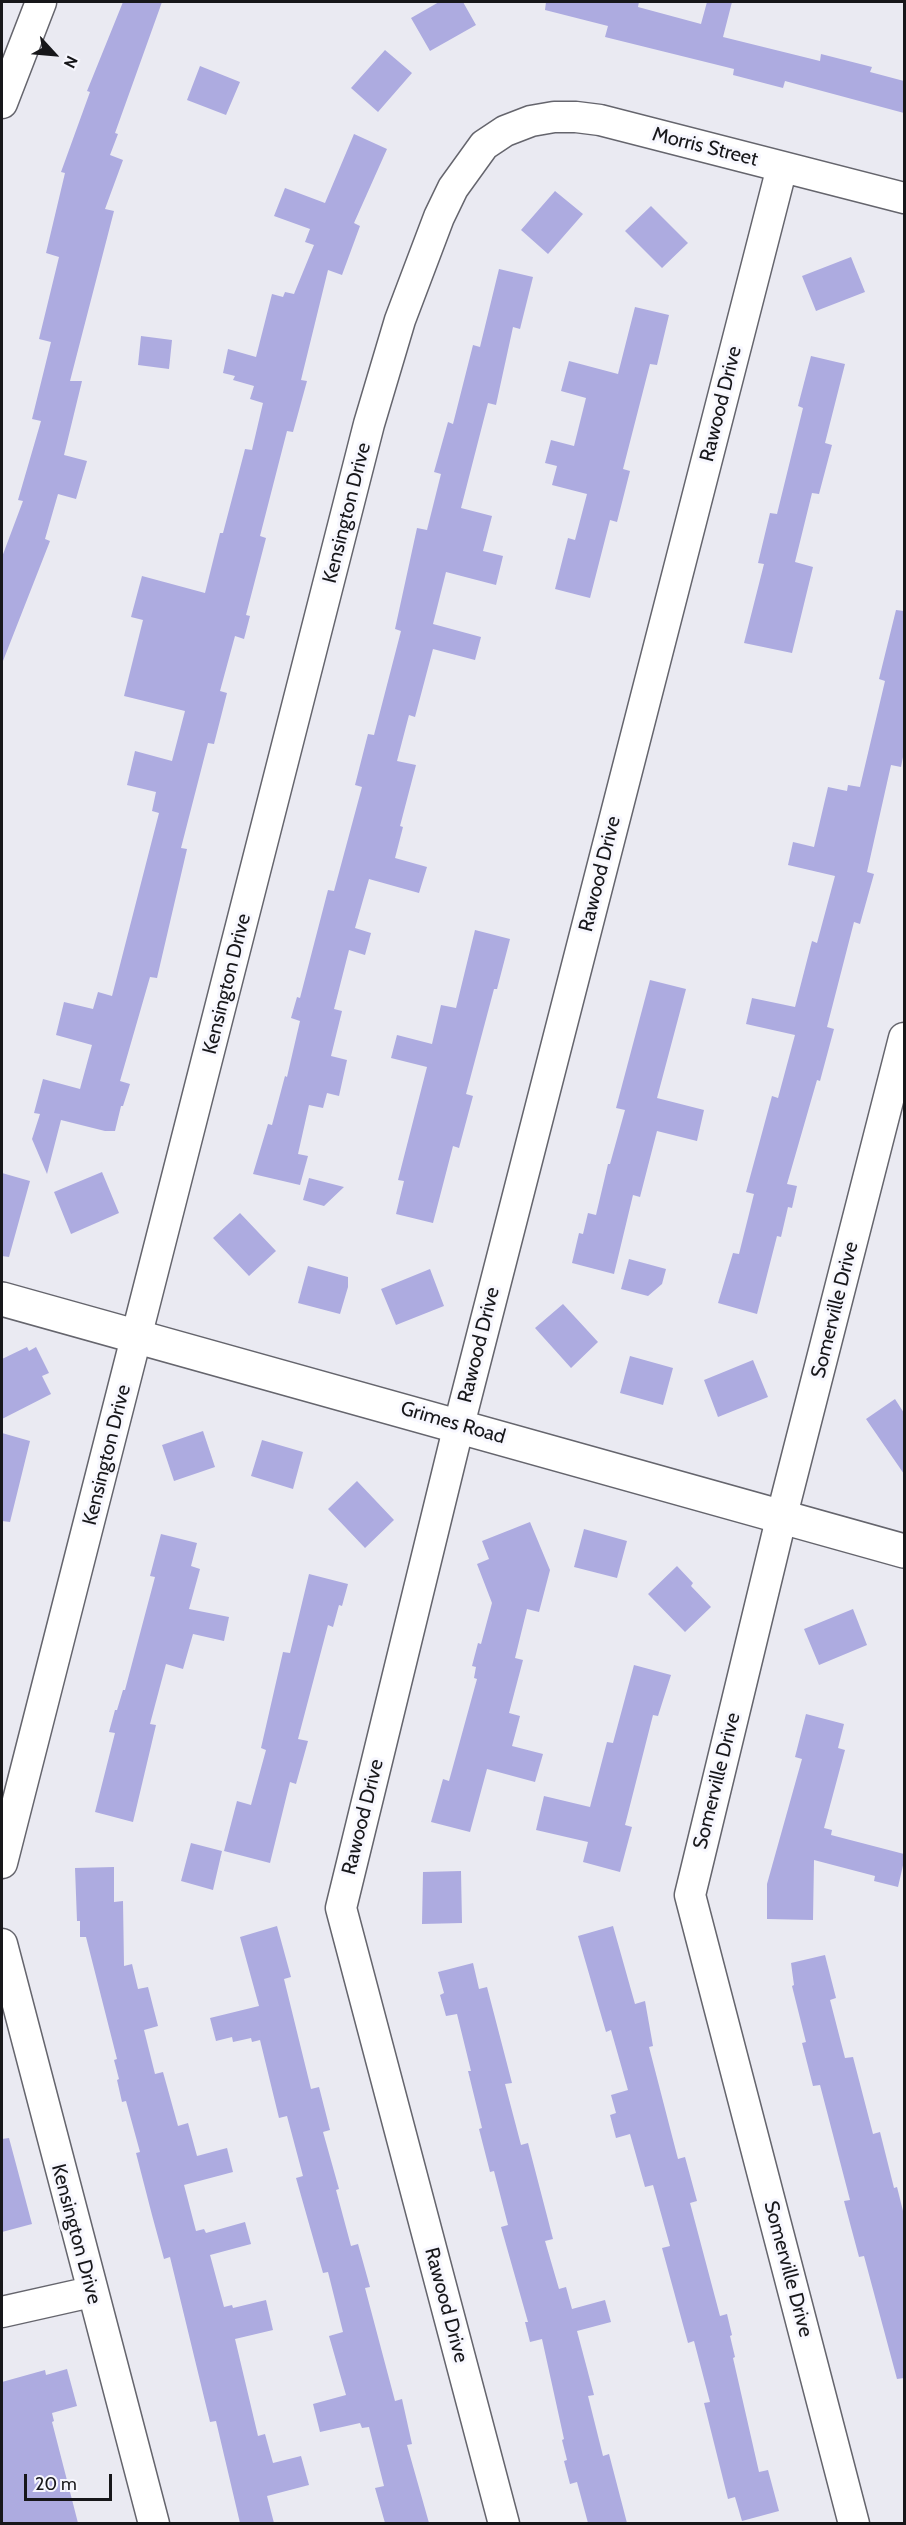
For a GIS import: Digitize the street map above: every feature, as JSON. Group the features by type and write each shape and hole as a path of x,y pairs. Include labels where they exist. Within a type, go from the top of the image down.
{"street":[{"path":"2,103 41,2"},
{"name":"Morris Street","path":"505,131 531,121 576,117 600,120 904,198"},
{"name":"Kensington Drive","path":"2,1863 384,369 435,227 453,188 484,145 505,131"},
{"name":"Rawood Drive","path":"504,2523 341,1908 459,1425 782,167"},
{"name":"Somerville Drive","path":"854,2523 690,1895 782,1515 904,1038"},
{"name":"Grimes Road","path":"2,1299 782,1515 904,1551"},
{"name":"Kensington Drive","path":"2,1944 91,2292 154,2523"},
{"path":"2,2312 91,2292"}],"building":[{"path":"123,2 162,2 115,133 118,134 110,155 123,160 105,209 114,211 70,381 82,381 64,455 87,461 76,499 58,494 45,539 50,541 3,661 2,557 23,501 18,500 41,421 32,419 51,342 39,339 59,257 46,253 65,173 61,172 90,92 87,91"},
{"path":"439,2 463,2 476,25 430,51 411,18"},
{"path":"546,2 639,2 638,7 701,24 707,2 732,2 723,37 820,61 821,54 872,67 870,72 904,81 904,113 785,81 783,88 733,75 734,69 605,37 608,26 545,10"},
{"path":"385,50 412,73 378,112 351,88"},
{"path":"200,66 240,82 226,115 187,100"},
{"path":"354,134 387,149 354,223 360,226 342,275 328,270 301,380 307,381 293,432 287,431 260,536 266,538 246,615 250,616 244,639 235,636 220,691 227,693 214,744 208,743 181,848 187,849 157,978 150,977 120,1081 130,1084 123,1106 121,1106 115,1131 105,1131 61,1120 47,1174 32,1139 40,1114 34,1113 43,1079 80,1089 92,1045 56,1035 64,1002 93,1009 98,992 112,996 159,813 152,811 156,792 127,785 135,751 172,761 185,711 124,696 143,620 131,617 142,576 205,593 245,449 252,450 263,403 250,399 254,386 233,380 235,376 223,373 228,349 256,357 272,294 283,297 285,292 294,294 314,245 305,242 310,229 274,216 285,188 325,203"},
{"path":"555,191 583,214 548,254 521,230"},
{"path":"651,206 688,243 662,268 625,231"},
{"path":"851,257 865,292 816,311 802,276"},
{"path":"499,269 533,277 520,329 513,327 496,405 488,403 461,508 492,516 483,551 503,556 496,585 446,572 433,624 481,637 475,660 433,649 415,717 409,715 397,761 416,765 400,826 403,827 395,858 427,867 419,893 369,879 355,928 371,933 365,955 349,950 334,1009 342,1011 331,1056 347,1060 339,1096 327,1093 323,1108 309,1105 298,1154 308,1156 300,1185 253,1174 268,1124 272,1125 285,1076 287,1077 300,1021 291,1018 297,997 300,998 328,890 334,891 362,787 355,785 368,734 374,735 401,631 395,629 417,528 427,530 441,474 434,472 448,422 453,424 473,345 480,347"},
{"path":"635,307 669,315 657,365 650,364 623,469 630,471 617,522 610,520 590,598 555,589 568,538 575,540 587,494 552,485 557,466 545,463 551,440 574,446 586,398 561,391 569,361 618,374"},
{"path":"141,336 172,340 169,369 138,365"},
{"path":"811,356 845,364 825,443 832,445 819,494 812,493 795,562 813,567 792,653 744,643 764,564 758,563 770,513 777,514 803,408 798,406"},
{"path":"896,610 904,611 904,752 901,767 891,765 867,872 874,874 860,924 854,922 827,1027 834,1029 787,1184 797,1186 792,1208 788,1207 781,1237 777,1236 757,1314 718,1303 733,1253 739,1254 754,1194 746,1192 772,1096 778,1098 795,1035 746,1024 752,998 795,1007 812,941 817,943 835,876 788,865 793,842 814,847 828,787 847,791 848,785 860,787 885,681 879,679"},
{"path":"475,930 510,939 466,1094 473,1096 459,1148 453,1146 433,1223 396,1214 404,1181 398,1180 427,1067 391,1058 397,1035 432,1044 441,1005 456,1008"},
{"path":"650,980 686,989 657,1098 704,1110 697,1141 657,1131 640,1197 633,1195 614,1274 572,1263 579,1233 583,1234 588,1213 596,1215 608,1164 610,1164 625,1110 616,1108"},
{"path":"102,1172 119,1213 71,1234 54,1192"},
{"path":"2,1173 30,1181 9,1257 2,1256"},
{"path":"309,1178 344,1187 324,1206 303,1200"},
{"path":"240,1213 276,1251 249,1276 213,1238"},
{"path":"629,1259 666,1269 662,1284 648,1296 621,1289"},
{"path":"308,1266 348,1277 348,1287 340,1314 298,1303"},
{"path":"430,1269 444,1306 396,1325 381,1289"},
{"path":"563,1304 598,1342 571,1368 535,1328"},
{"path":"27,1347 29,1351 36,1347 49,1373 42,1376 51,1394 2,1419 2,1359"},
{"path":"630,1356 673,1368 663,1405 620,1393"},
{"path":"753,1360 768,1397 718,1417 704,1380"},
{"path":"895,1399 904,1413 904,1474 866,1419"},
{"path":"203,1431 215,1467 174,1481 162,1445"},
{"path":"2,1433 30,1441 10,1522 2,1521"},
{"path":"262,1440 303,1452 293,1489 251,1476"},
{"path":"357,1481 394,1520 365,1548 328,1509"},
{"path":"530,1522 550,1570 539,1612 527,1609 515,1658 523,1660 509,1713 520,1716 512,1746 543,1754 535,1782 487,1769 470,1832 431,1822 443,1779 449,1781 477,1679 474,1678 476,1667 472,1666 478,1643 481,1644 492,1603 477,1564 489,1559 482,1541"},
{"path":"584,1529 627,1541 617,1578 574,1567"},
{"path":"161,1534 197,1543 191,1566 200,1569 189,1609 229,1617 224,1641 193,1634 183,1669 166,1664 150,1724 156,1725 133,1822 95,1812 115,1733 109,1732 115,1710 125,1690 155,1577 150,1576"},
{"path":"677,1566 693,1583 691,1586 711,1607 685,1632 648,1594"},
{"path":"309,1574 348,1584 333,1627 328,1625 298,1739 308,1741 296,1784 290,1782 270,1863 224,1851 237,1801 251,1805 266,1750 261,1748 283,1652 290,1653"},
{"path":"853,1609 867,1645 819,1665 804,1629"},
{"path":"634,1665 671,1675 658,1716 653,1715 625,1825 632,1827 620,1872 583,1862 588,1842 536,1830 544,1796 590,1807 607,1742 613,1743"},
{"path":"806,1714 844,1724 838,1748 845,1750 824,1828 832,1830 831,1835 904,1854 904,1861 898,1887 874,1881 875,1876 814,1860 813,1920 767,1919 767,1884 802,1759 795,1757"},
{"path":"191,1843 222,1851 213,1890 181,1881"},
{"path":"114,1867 114,1902 123,1901 124,1966 132,1964 138,1989 148,1987 158,2026 144,2030 155,2074 163,2072 178,2126 188,2123 197,2156 227,2148 233,2172 184,2185 196,2231 204,2229 206,2233 245,2222 251,2244 210,2255 224,2307 232,2305 233,2308 266,2300 273,2330 235,2339 258,2436 265,2434 273,2463 301,2456 309,2485 267,2496 274,2523 240,2523 216,2421 210,2422 170,2257 164,2259 136,2153 140,2152 126,2101 122,2102 114,2060 117,2059 86,1937 80,1937 80,1921 77,1921 75,1868"},
{"path":"461,1871 462,1923 422,1924 423,1872"},
{"path":"277,1926 291,1977 284,1979 311,2089 319,2087 330,2130 323,2132 339,2189 336,2190 351,2246 358,2244 370,2287 365,2288 395,2401 402,2399 412,2444 407,2445 429,2523 385,2523 375,2488 384,2486 369,2427 362,2428 360,2423 320,2432 313,2404 346,2395 329,2336 343,2332 328,2272 323,2273 296,2178 303,2176 287,2116 279,2118 260,2040 252,2042 251,2038 233,2042 232,2037 216,2041 210,2018 259,2006 240,1937"},
{"path":"613,1926 635,2004 645,2001 653,2046 649,2047 678,2159 685,2157 697,2201 690,2203 720,2316 727,2314 735,2357 733,2358 759,2472 768,2470 779,2511 742,2521 735,2497 728,2499 704,2403 710,2402 694,2341 688,2343 662,2248 670,2246 653,2185 645,2187 630,2134 616,2138 610,2115 616,2113 611,2095 628,2090 611,2030 606,2032 578,1936"},
{"path":"825,1955 836,1998 830,2000 845,2058 853,2057 873,2134 880,2132 894,2188 897,2187 904,2215 904,2378 897,2379 864,2256 859,2257 844,2201 850,2200 820,2085 813,2086 802,2043 806,2042 792,1986 794,1985 791,1963"},
{"path":"473,1963 479,1989 487,1987 512,2083 505,2084 521,2145 528,2143 553,2239 545,2241 559,2289 566,2287 572,2309 605,2300 611,2322 577,2331 594,2395 588,2396 603,2456 609,2454 627,2523 588,2523 577,2482 570,2484 564,2461 567,2460 562,2440 564,2439 542,2339 530,2342 525,2322 528,2322 501,2227 508,2225 494,2171 490,2172 479,2129 482,2128 457,2014 446,2016 440,1995 444,1993 438,1972"},
{"path":"9,2138 32,2224 2,2232 2,2139"},
{"path":"67,2369 77,2406 52,2413 54,2421 52,2422 78,2523 2,2523 2,2382 45,2370 46,2375"}]}
